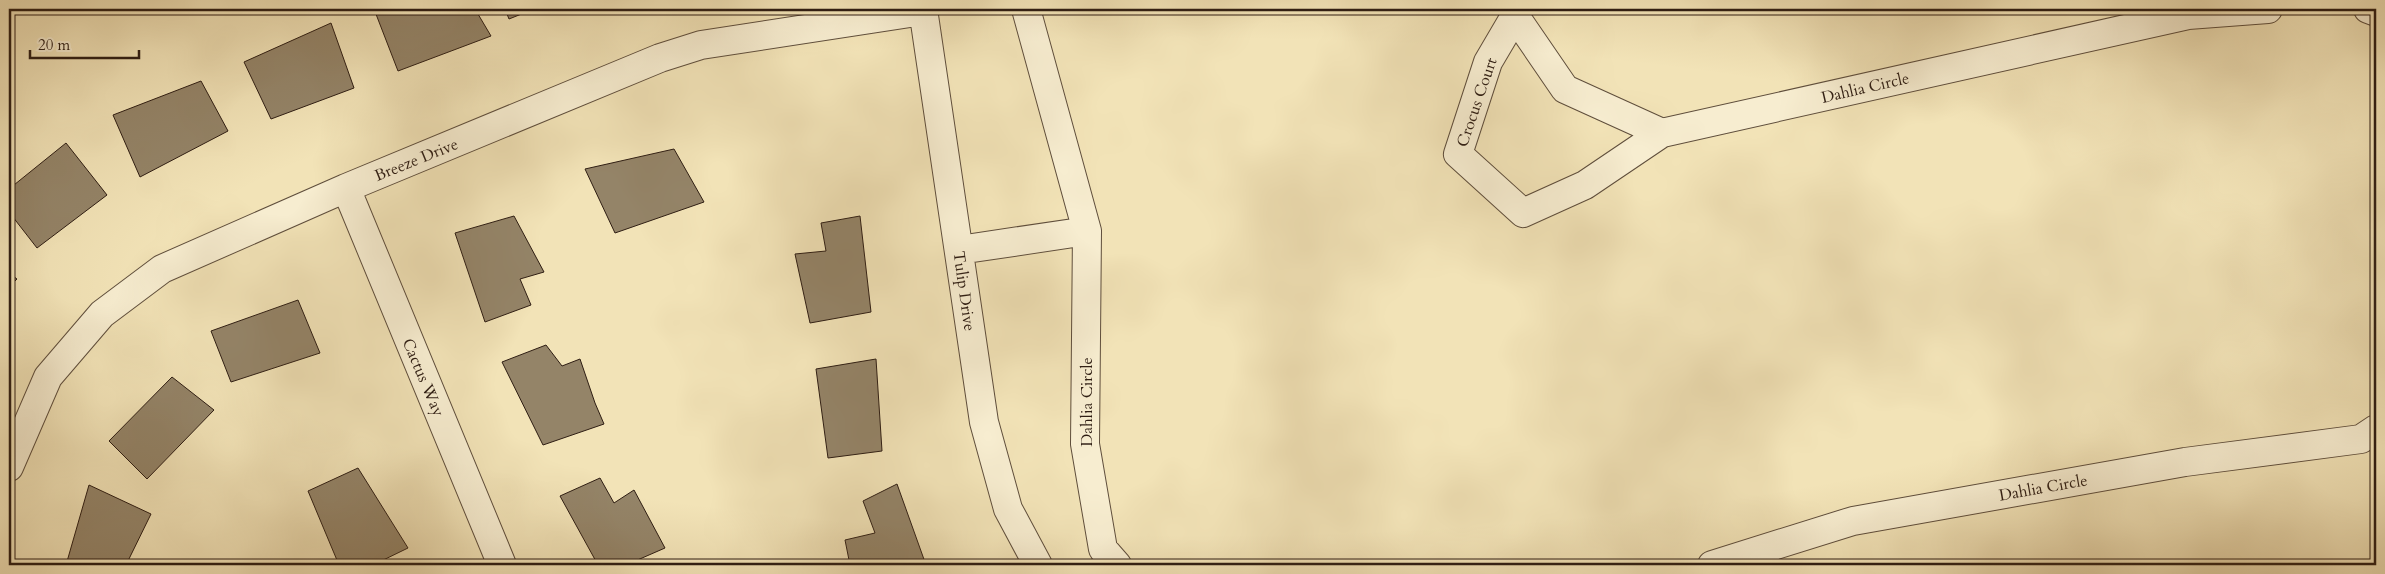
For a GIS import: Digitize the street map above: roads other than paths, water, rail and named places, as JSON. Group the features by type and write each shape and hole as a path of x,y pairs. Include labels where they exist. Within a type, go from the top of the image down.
{"street":[{"name":"Dahlia Circle","path":"1026,9 1087,232 1084,444 1103,549 1117,565"},
{"name":"Dahlia Circle","path":"1662,133 2188,15 2268,9"},
{"path":"2368,9 2376,12"},
{"name":"Breeze Drive","path":"9,467 48,377 102,314 162,268 346,188 660,58 701,45 923,10"},
{"name":"Tulip Drive","path":"923,10 984,422 1008,509 1038,565"},
{"path":"1514,12 1565,89 1662,133"},
{"name":"Crocus Court","path":"1514,12 1488,62 1458,154 1523,213 1585,185 1662,133"},
{"name":"Cactus Way","path":"346,188 502,565"},
{"path":"959,250 1087,232"},
{"name":"Dahlia Circle","path":"1712,565 1853,521 2185,462 2361,439 2376,429"}]}
